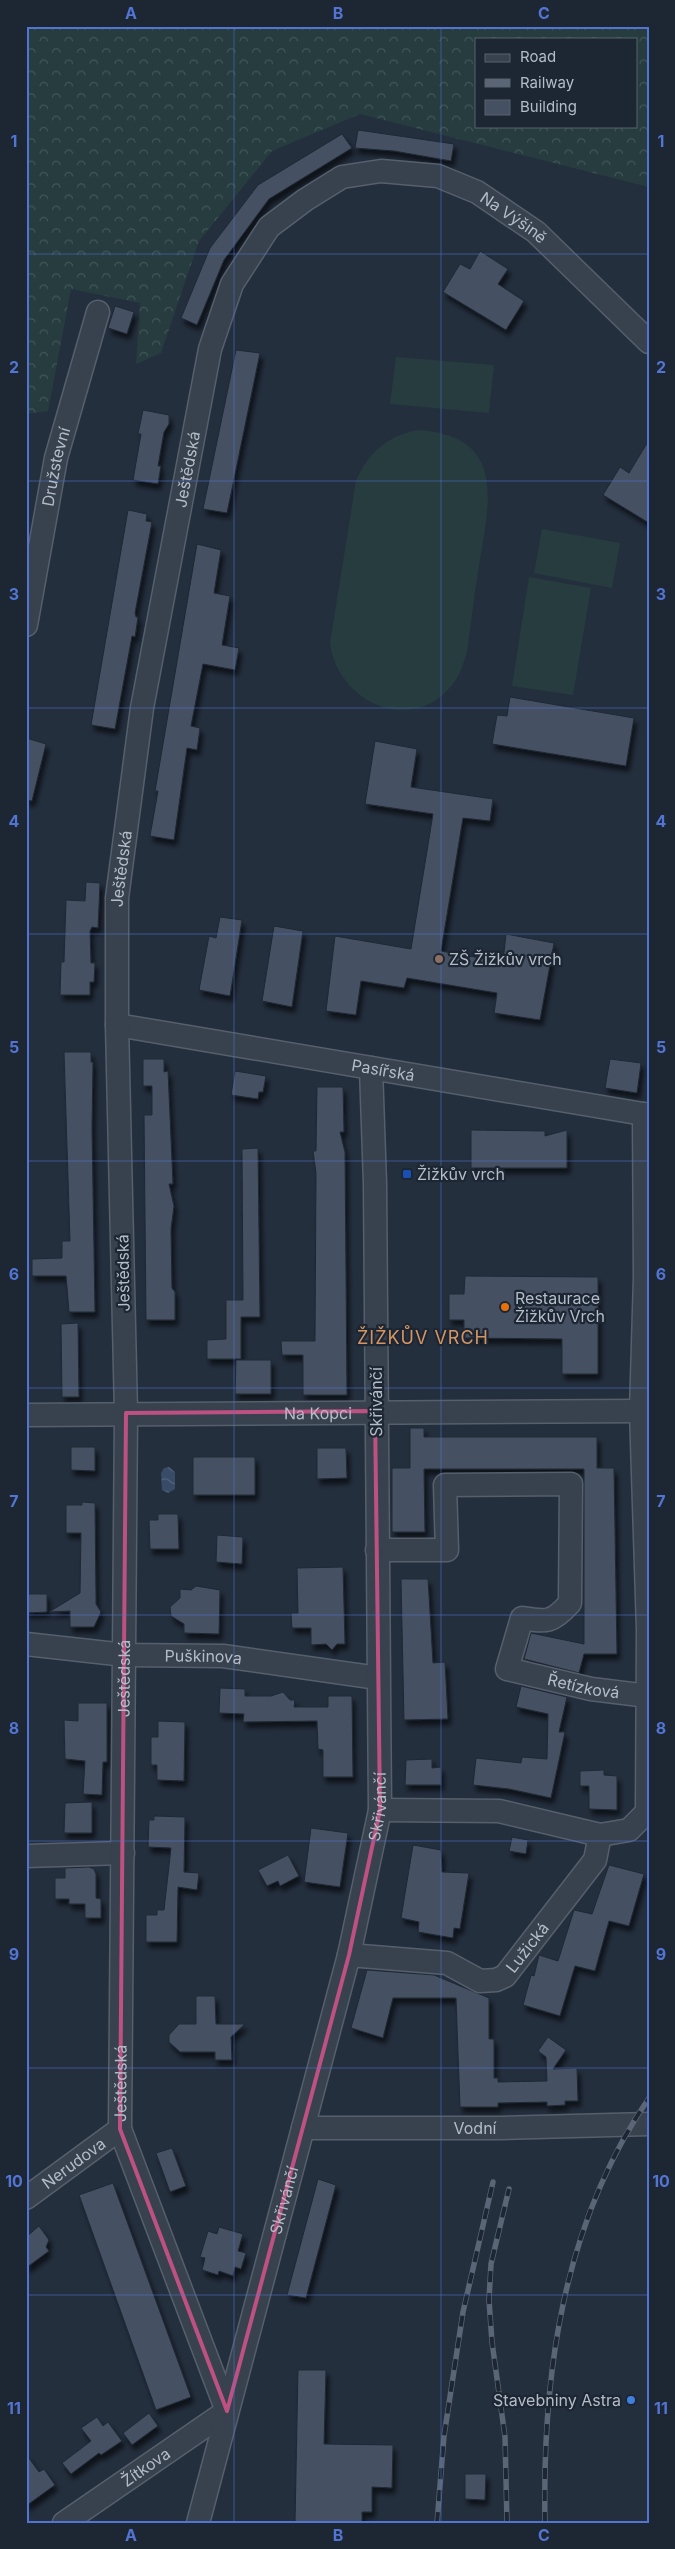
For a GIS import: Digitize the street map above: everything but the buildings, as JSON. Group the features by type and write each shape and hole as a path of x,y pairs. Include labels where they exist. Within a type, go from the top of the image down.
{"street":[{"name":"Na Výšině","path":"342,177 381,171 438,176 478,192 536,232 649,342"},
{"name":"Ještědská","path":"228,2411 120,2129 126,1414 117,1026 117,898 142,708 210,348 232,284 270,227 305,200 342,177"},
{"name":"Družstevní","path":"26,625 56,458 98,312"},
{"name":"Pasířská","path":"117,1026 646,1114"},
{"name":"Skřivánčí","path":"198,2523 349,1955 380,1810 375,1411 375,1184 370,1068"},
{"path":"380,1810 499,1811 600,1835 629,1830 647,1812 649,1630 641,1411 647,1278 646,1114"},
{"name":"Na Kopci","path":"26,1414 641,1411"},
{"name":"Řetízková","path":"377,1550 447,1550 445,1484 571,1484 570,1603 561,1614 548,1622 522,1618 507,1668 590,1689 648,1696"},
{"name":"Puškinova","path":"26,1644 125,1655 224,1656 378,1678"},
{"name":"Lužická","path":"349,1955 447,1962 480,1981 496,1980 505,1976 595,1860 600,1835"},
{"path":"26,1856 123,1853"},
{"name":"Vodní","path":"303,2128 500,2128 649,2124"},
{"name":"Nerudova","path":"26,2198 120,2129"},
{"name":"Žítkova","path":"64,2523 228,2411"}],"highlighted area":[{"path":"375,1411 380,1810 349,1955 227,2411 120,2129 126,1413"}],"green space":[{"path":"26,26 649,26 649,187 360,114 272,151 199,241 161,353 136,364 140,303 71,289 48,411 26,414"},
{"path":"396,357 494,365 489,413 390,404"},
{"path":"418,430 447,435 467,445 479,459 486,477 488,497 467,653 460,671 455,681 439,698 420,707 400,710 381,706 363,697 347,683 336,665 330,643 356,481 367,462 380,447 397,436"},
{"path":"542,529 620,543 612,588 534,573"},
{"path":"529,577 591,588 573,695 512,686"}],"water":[{"path":"169,1467 175,1472 175,1489 168,1493 162,1490 161,1473 164,1468"}],"railway":[{"path":"545,2523 545,2467 548,2412 554,2356 564,2302 578,2248 596,2196 620,2146 649,2098"},
{"path":"437,2523 444,2436 463,2312 493,2182"},
{"path":"507,2523 505,2437 492,2342 489,2300 491,2264 509,2189"}],"place":[{"name":"ZŠ Žižkův vrch","path":"439,959"},
{"name":"Žižkův vrch","path":"407,1174"},
{"name":"Restaurace Žižkův Vrch","path":"505,1307"},
{"name":"Stavebniny Astra","path":"631,2400"}],"district":[{"name":"ŽIŽKŮV VRCH","path":"423,1337"}]}
